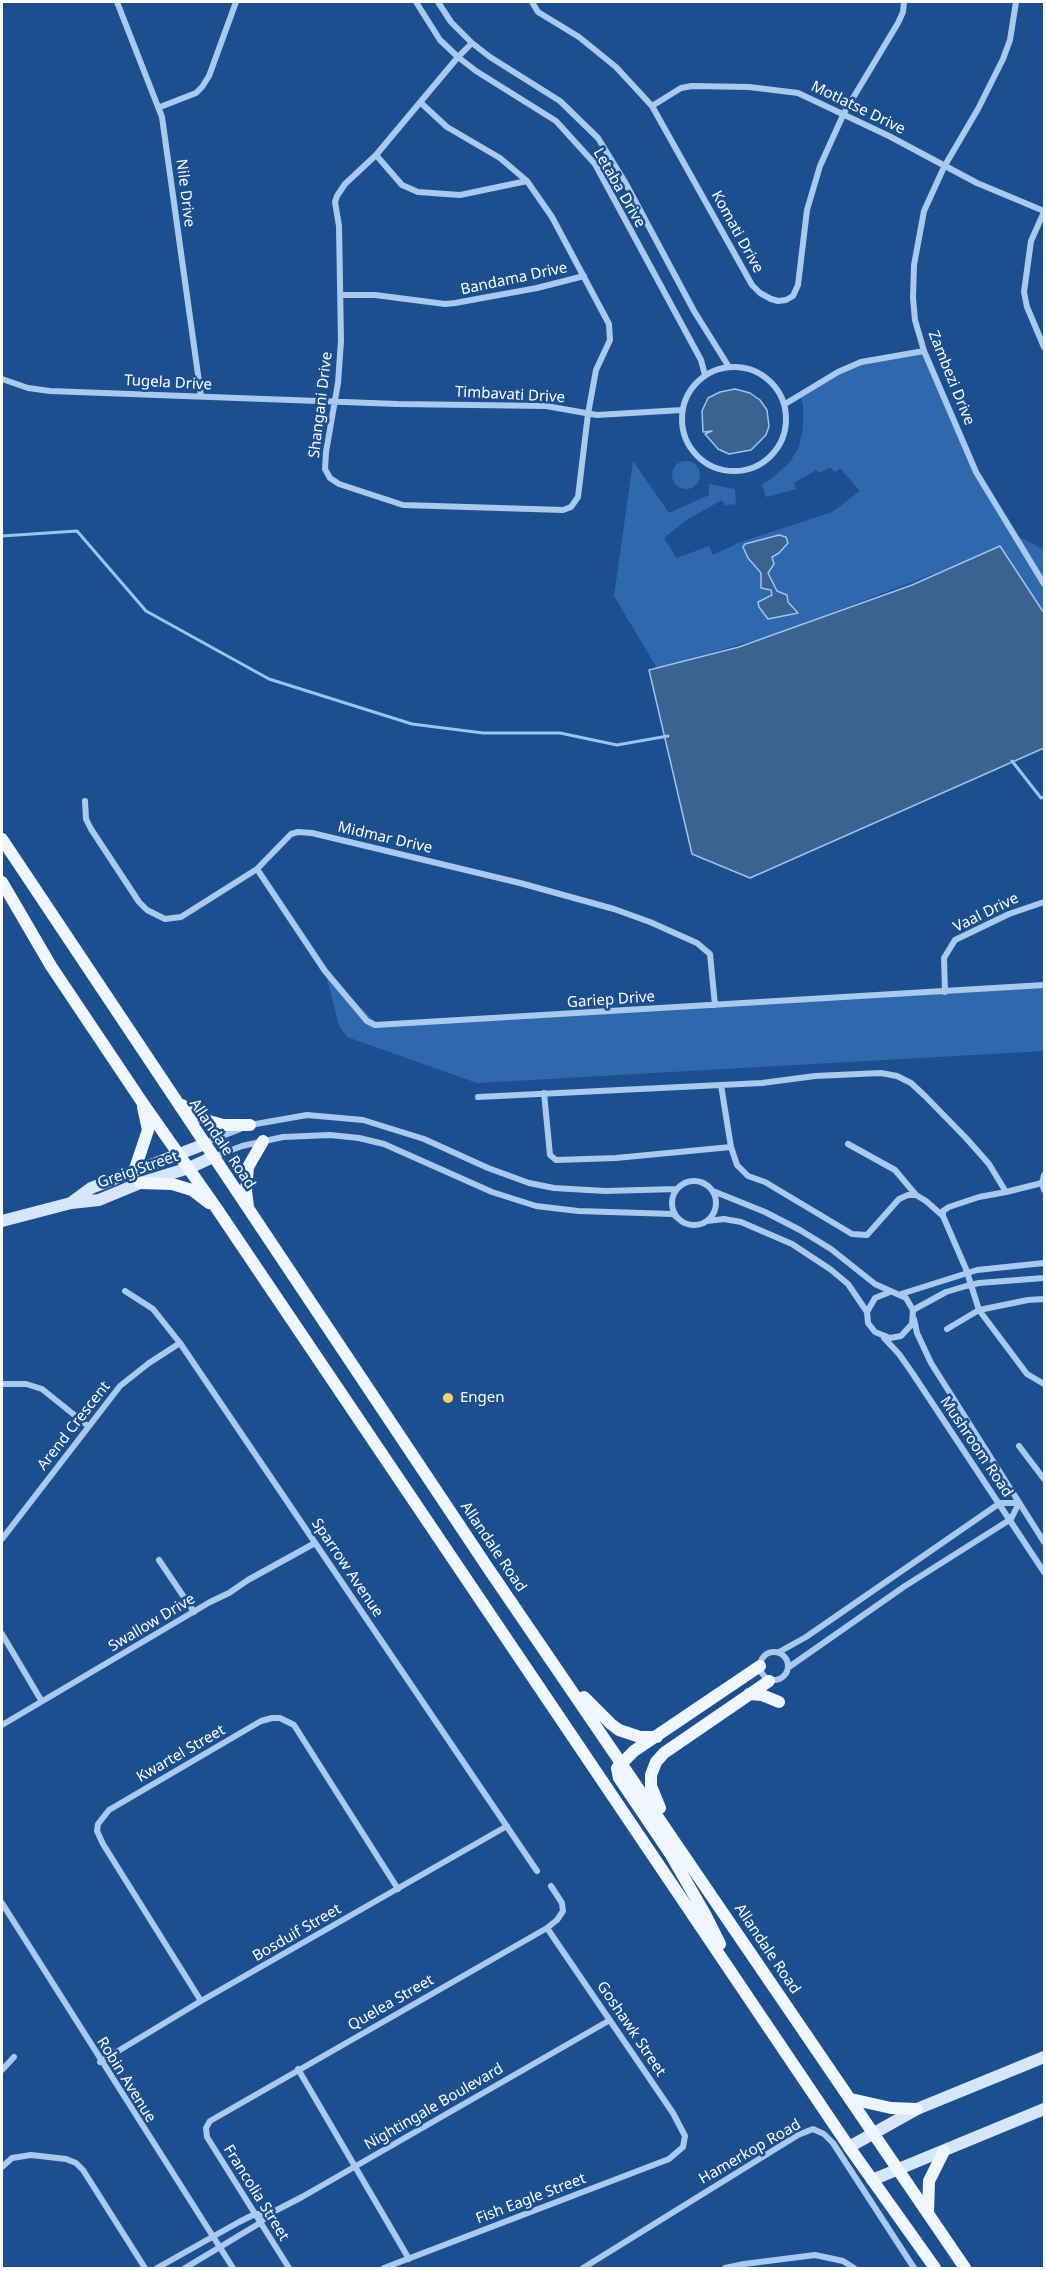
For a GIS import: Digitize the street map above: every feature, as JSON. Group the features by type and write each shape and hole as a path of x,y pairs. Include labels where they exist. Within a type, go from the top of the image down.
{"main road":[{"name":"Allandale Road","path":"2,839 562,1675 965,2268"},
{"path":"2,882 51,966 142,1102 217,1209 849,2147 934,2268"},
{"path":"174,1098 194,1114 209,1121 223,1125 250,1125"},
{"path":"135,1169 148,1130 142,1102"},
{"path":"249,1210 246,1191 248,1167 263,1141"},
{"path":"140,1183 172,1184 192,1190 217,1209"},
{"path":"737,1980 705,1914 671,1855 619,1778 617,1768 621,1762 760,1666"},
{"path":"562,1675 619,1730 640,1737 659,1736"},
{"path":"690,1861 651,1786 654,1767 664,1753 677,1743 769,1681"},
{"path":"750,1694 762,1695 779,1702"},
{"path":"851,2098 881,2106 918,2109"},
{"path":"928,2212 929,2181 944,2151"}],"street":[{"name":"Nile Drive","path":"117,2 160,106 201,396"},
{"path":"160,106 196,93 205,82 236,2"},
{"name":"Letaba Drive","path":"416,2 440,39 458,57 476,71 556,121 595,164 697,352 705,375"},
{"name":"Letaba Drive","path":"438,2 456,27 472,43 560,102 598,138 625,182 694,310 729,367"},
{"name":"Komati Drive","path":"532,2 538,12 579,37 616,67 652,106 752,285 760,293 778,301 793,296 798,285 807,210 820,166 844,114 898,23 903,12 903,2"},
{"name":"Zambezi Drive","path":"1016,2 1007,49 993,81 944,167 924,211 914,265 914,309 924,351 981,480 1044,584"},
{"name":"Shangani Drive","path":"472,43 376,155 345,184 335,202 339,226 341,341 336,402 325,462 327,474 333,481 346,487 403,505 550,511 568,509 578,497 588,414"},
{"name":"Motlatse Drive","path":"652,106 686,86 726,86 798,93 889,135 977,183 1044,211"},
{"path":"421,103 454,132 500,158 526,181 552,217 584,276 604,314 610,333 596,370 588,414"},
{"path":"376,155 402,185 418,192 460,195 526,181"},
{"path":"1044,211 1031,241 1024,292 1027,307 1044,347"},
{"name":"Bandama Drive","path":"341,295 375,295 445,304 537,288 584,276"},
{"path":"784,404 838,372 861,362 924,351"},
{"path":"729,367 747,369 763,376 776,388 784,404 786,423 782,442 771,457 755,468 737,472 718,470 701,461 688,447 682,429 682,410 686,396 694,384 705,375 729,367"},
{"name":"Tugela Drive","path":"2,379 28,388 50,391 336,402"},
{"name":"Timbavati Drive","path":"336,402 546,406 588,414 682,410"},
{"name":"Midmar Drive","path":"85,801 86,819 91,829 139,902 147,910 165,919 181,917 257,869 288,836 298,832 312,833 426,859 614,909 650,922 705,949 712,958 716,1005"},
{"name":"Gariep Drive","path":"257,869 325,971 362,1016 372,1024 386,1026 1044,985"},
{"name":"Vaal Drive","path":"945,992 944,957 955,940 1009,914 1044,902"},
{"path":"477,1097 762,1083 815,1076 881,1073 897,1076 911,1083 925,1096 989,1164 1006,1192"},
{"path":"721,1085 731,1147 737,1165 748,1176 765,1182 857,1236 867,1235 899,1199 908,1195 916,1195"},
{"path":"544,1093 550,1155 556,1160 616,1158 731,1147"},
{"path":"205,1144 250,1125 307,1115 363,1120 424,1139 488,1168 529,1183 554,1188 605,1191 677,1189 693,1180 705,1183 713,1191 765,1212 800,1230 831,1249 875,1284 890,1292 901,1294 977,1270 1044,1263"},
{"path":"213,1157 263,1141 304,1135 359,1138 384,1143 492,1192 536,1206 578,1211 673,1214 680,1220 696,1225 724,1219 741,1222 792,1244 830,1269 848,1284 867,1312 871,1328 884,1338 895,1338 905,1333 914,1319 909,1301 901,1294"},
{"path":"848,1143 896,1170 916,1195 943,1216 966,1269 979,1310 1027,1374 1044,1383"},
{"name":"Greig Street","path":"71,1203 91,1188 135,1169 205,1144"},
{"name":"Greig Street","path":"2,1221 71,1203 99,1200 140,1183 189,1168 213,1157"},
{"path":"943,1216 943,1211 949,1207 979,1197 1043,1186 1044,1175"},
{"path":"677,1189 672,1205 680,1220"},
{"path":"707,1221 716,1208 717,1202 713,1191"},
{"path":"913,1310 946,1293 966,1286 1044,1278"},
{"name":"Sparrow Avenue","path":"125,1291 153,1309 180,1343 537,1871"},
{"path":"867,1312 874,1298 890,1292"},
{"path":"946,1329 979,1310 1044,1299"},
{"name":"Mushroom Road","path":"914,1319 916,1333 931,1363 1044,1542"},
{"name":"Mushroom Road","path":"884,1338 904,1360 1044,1572"},
{"name":"Arend Crescent","path":"2,1539 88,1426 130,1377 180,1343"},
{"path":"2,1384 26,1384 42,1389 88,1426"},
{"path":"1019,1446 1044,1479"},
{"path":"1000,1503 1018,1503 1011,1519 905,1586 789,1667 781,1679 769,1681 763,1675 760,1666 765,1654 779,1652 806,1637 1000,1503"},
{"name":"Swallow Drive","path":"2,1725 41,1700 315,1543"},
{"path":"159,1560 194,1612"},
{"path":"2,1634 41,1700"},
{"path":"779,1652 786,1658 789,1667"},
{"name":"Kwartel Street","path":"201,2001 103,1844 97,1831 98,1824 109,1810 261,1721 280,1718 294,1725 398,1889"},
{"name":"Bosduif Street","path":"100,2062 201,2001 507,1826"},
{"name":"Quelea Street","path":"206,2128 213,2118 547,1928 563,1911 551,1886"},
{"name":"Robin Avenue","path":"2,1903 100,2062 233,2268"},
{"name":"Goshawk Street","path":"547,1928 681,2126 685,2136 683,2147"},
{"name":"Nightingale Boulevard","path":"185,2268 260,2223 269,2214 610,2020"},
{"path":"2,2070 14,2057"},
{"path":"849,2147 918,2109 1044,2057"},
{"path":"298,2069 410,2259"},
{"path":"872,2180 1044,2109"},
{"name":"Francolia Street","path":"206,2128 207,2137 289,2268"},
{"name":"Hamerkop Road","path":"583,2268 806,2130 813,2129 824,2134 833,2143 914,2268"},
{"name":"Fish Eagle Street","path":"384,2268 669,2159 683,2147"},
{"path":"2,2167 12,2158 31,2155 66,2158 76,2163 83,2170 145,2268"},
{"name":"Nightingale Boulevard","path":"157,2268 213,2235 255,2214 269,2214"},
{"path":"724,2268 815,2255 843,2261 854,2268"}],"shaded area":[{"path":"924,351 981,480 1014,534 1044,550 1044,614 1002,548 770,636 657,668 614,596 633,461 669,513 709,495 709,484 735,489 736,504 725,505 722,500 688,519 664,538 678,560 677,558 709,546 713,555 738,543 832,512 860,491 840,468 835,472 830,467 820,473 816,470 794,483 796,489 766,497 762,484 790,462 799,446 803,428 803,404 800,396 846,367"},
{"path":"735,389 750,393 760,400 767,410 769,426 766,435 751,450 729,454 718,449 705,434 712,431 703,432 702,411 708,398 720,392"},
{"path":"686,461 696,465 700,475 696,485 686,489 676,485 672,475 676,465"},
{"path":"779,535 786,537 788,543 772,557 774,564 768,573 777,591 787,595 788,602 798,613 768,619 758,602 772,595 771,590 761,588 761,573 748,558 743,547 745,544"},
{"path":"1000,546 1044,613 1044,748 750,878 692,854 649,670 739,647 912,585"},
{"path":"325,971 378,1025 1044,985 1044,1051 477,1083 347,1037 339,1026"}],"waterway":[{"path":"2,536 77,531 146,611 269,679 412,724 483,733 560,733 617,745 668,736"},
{"path":"1012,761 1041,798 1044,797"}],"place":[{"name":"Engen","path":"448,1398"}]}
